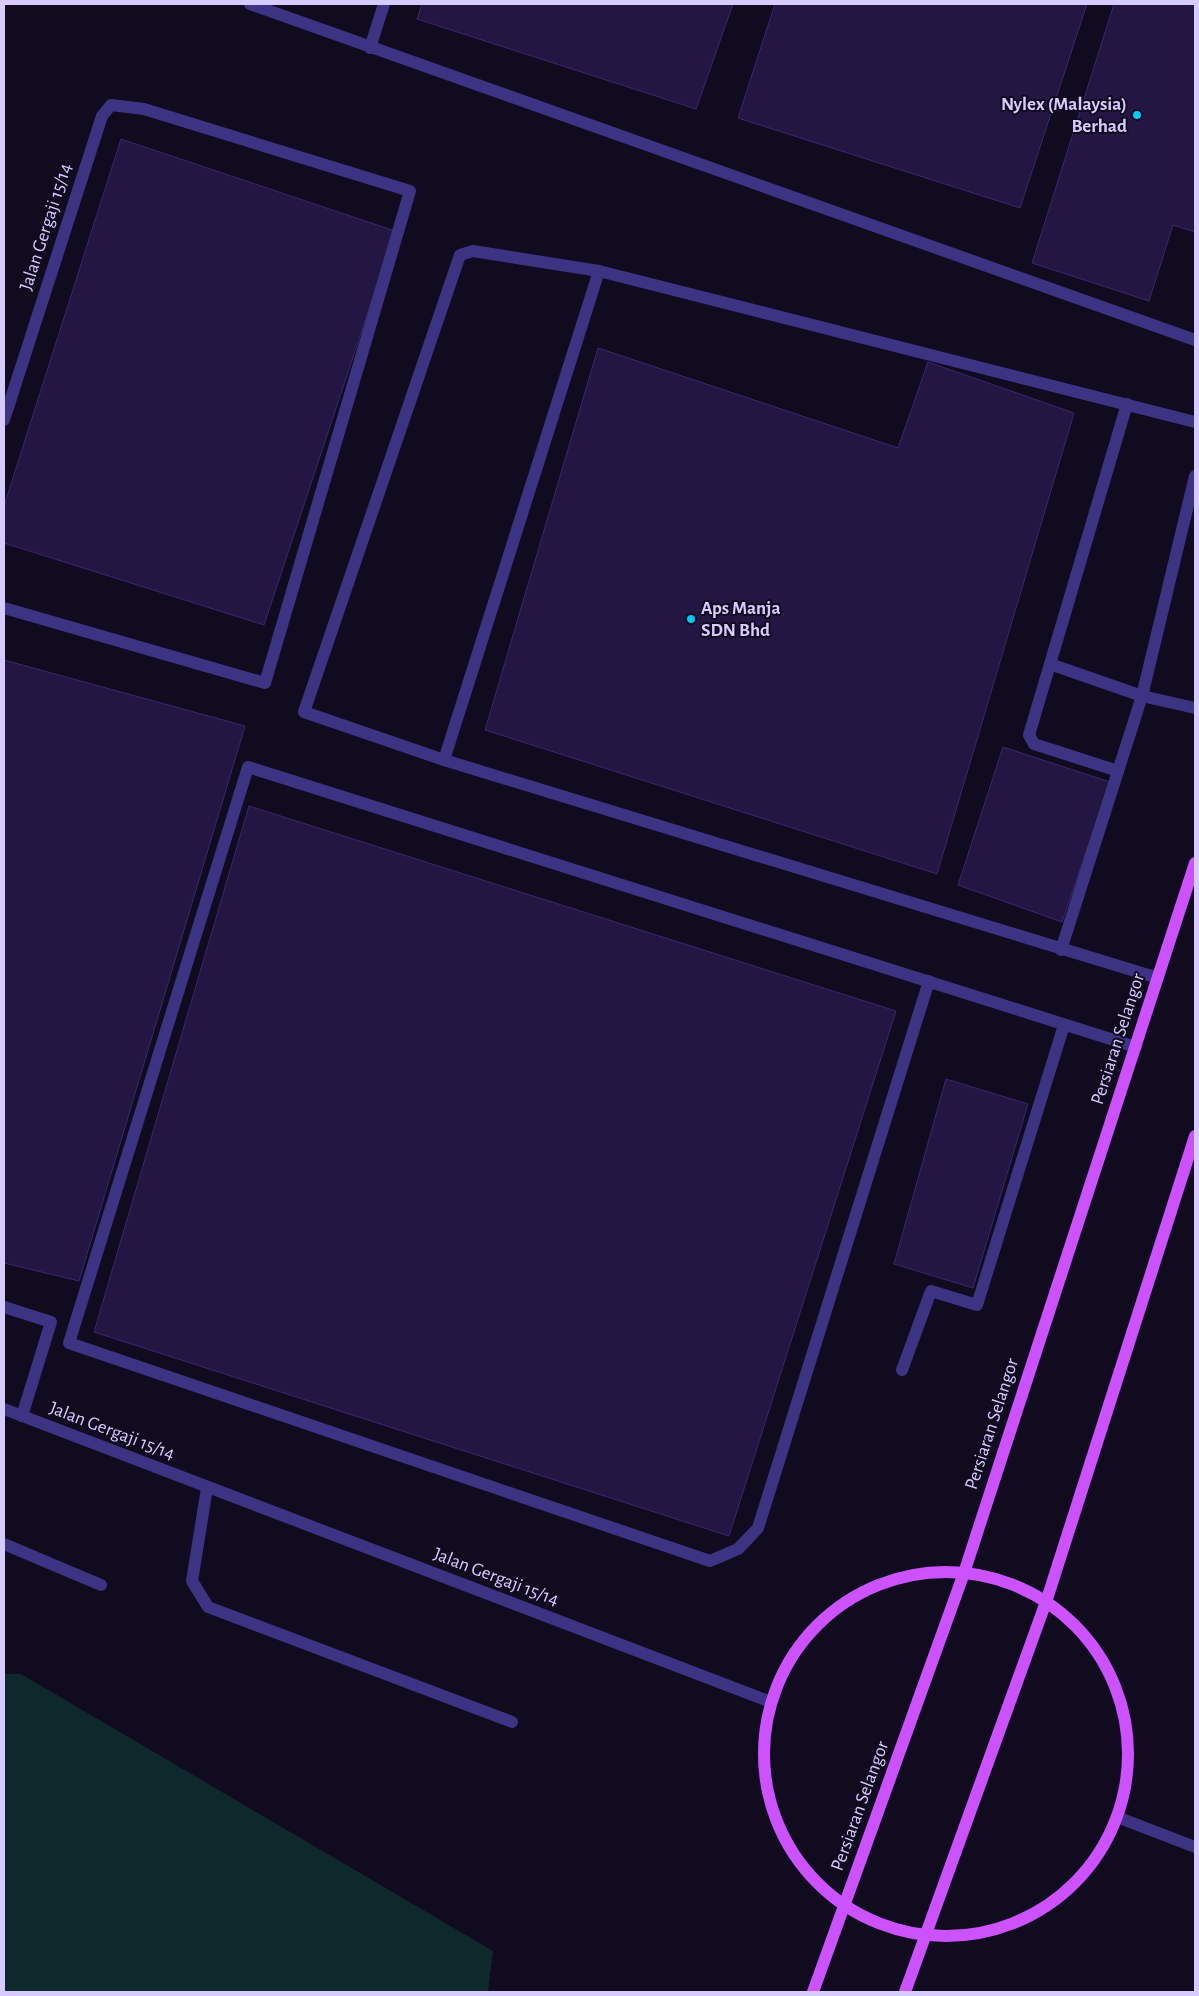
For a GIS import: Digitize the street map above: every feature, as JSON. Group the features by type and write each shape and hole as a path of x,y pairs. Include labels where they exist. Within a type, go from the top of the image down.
{"main road":[{"name":"Persiaran Selangor","path":"813,1992 964,1572 1195,863"},
{"path":"905,1992 1047,1599 1195,1136"},
{"path":"964,1572 1007,1581 1047,1599 1091,1642 1120,1696 1129,1756 1117,1816 1087,1869 1042,1910 986,1933 926,1937 883,1926 844,1906 801,1867 773,1816 763,1760 771,1702 799,1646 844,1602 902,1576 964,1572"}],"lane":[{"path":"250,4 1195,340"},
{"path":"370,48 384,4"},
{"name":"Jalan Gergaji 15/14","path":"4,420 102,116 111,105 144,109 410,191 265,683 4,608"},
{"path":"1158,978 1061,950 444,760 304,712 460,255 473,251 598,271 1195,422"},
{"path":"444,760 598,271"},
{"path":"1118,771 1034,744 1029,735 1127,404"},
{"path":"1061,950 1142,696 1195,476"},
{"path":"1050,664 1142,696 1195,708"},
{"path":"929,981 758,1528 738,1549 710,1561 69,1344 248,766 929,981 1064,1025 1136,1047"},
{"path":"902,1370 931,1291 976,1305 1064,1025"},
{"path":"4,1307 51,1322 22,1416"},
{"name":"Jalan Gergaji 15/14","path":"4,1409 771,1702"},
{"path":"207,1488 192,1581 208,1607 512,1722"},
{"path":"4,1544 102,1585"},
{"path":"1117,1816 1195,1847"}],"green space":[{"path":"4,1674 21,1674 493,1951 488,1992 4,1992"}],"building":[{"path":"422,4 733,4 696,109 417,19"},
{"path":"775,4 1087,4 1020,208 738,118"},
{"name":"Nylex (Malaysia) Berhad","path":"1114,4 1195,4 1195,232 1173,225 1149,301 1032,263"},
{"path":"121,139 395,231 264,625 4,543 4,506"},
{"path":"598,348 898,448 928,362 1074,413 937,874 485,730"},
{"path":"4,660 245,726 79,1281 4,1263"},
{"path":"1003,747 1110,782 1062,922 958,885"},
{"path":"249,806 896,1011 729,1536 94,1332"},
{"path":"946,1079 1028,1104 973,1288 894,1264"}],"place":[{"name":"Nylex (Malaysia) Berhad","path":"1137,115"},
{"name":"Aps Manja SDN Bhd","path":"691,619"}]}
